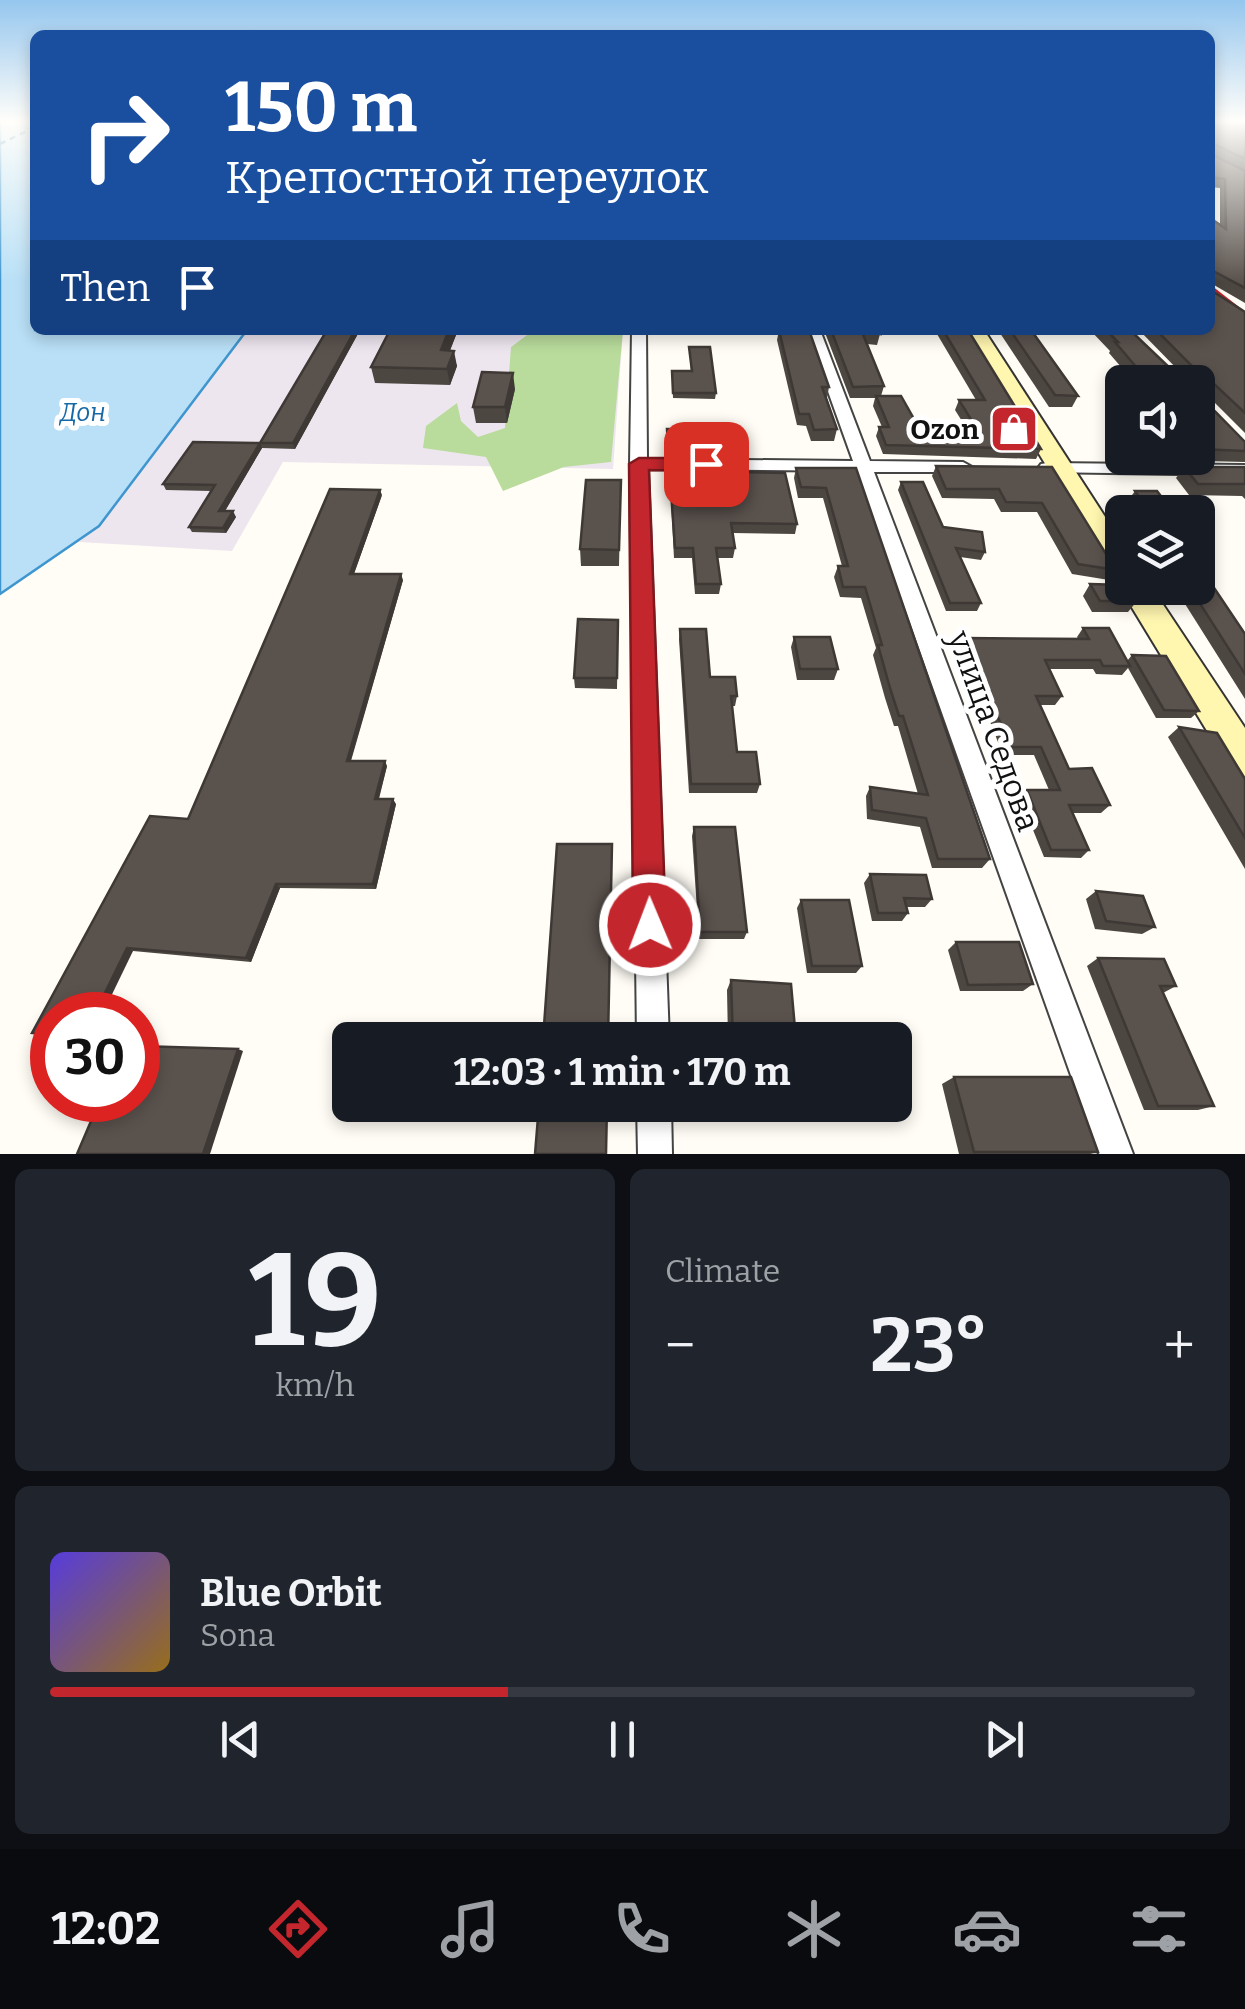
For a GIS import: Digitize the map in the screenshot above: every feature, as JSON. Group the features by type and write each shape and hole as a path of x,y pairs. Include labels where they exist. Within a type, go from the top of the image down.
{"street":[{"path":"640,335 639,464 652,1022"},
{"name":"улица Седова","path":"815,335 1116,1154"},
{"path":"977,335 1105,539"},
{"path":"639,464 984,467"},
{"path":"1022,468 1245,470"},
{"path":"1147,605 1245,760"},
{"path":"654,1122 655,1154"}],"shaded area":[{"path":"243,335 623,335 613,469 283,462 232,551 79,542 99,525"}],"green space":[{"path":"527,335 623,335 611,462 564,467 503,491 486,457 423,448 426,426 457,403 461,421 478,437 505,428 511,347"}],"water":[{"name":"Дон","path":"0,174 30,174 30,335 243,335 99,526 0,594"}],"building":[{"path":"1215,174 1245,174 1245,288 1215,272 1215,221 1226,229 1225,179 1215,178"},
{"path":"1215,293 1245,312 1245,413 1215,385 1215,365 1191,365 1161,335 1215,335"},
{"path":"324,335 352,335 293,443 260,443"},
{"path":"387,335 447,335 441,350 454,351 447,369 371,367"},
{"path":"780,335 811,335 829,387 822,387 837,429 814,430 809,414 799,414"},
{"path":"833,335 863,335 884,386 853,387"},
{"path":"946,335 971,335 1041,449 886,445 879,427 889,427 876,396 901,396 922,433 980,434 959,400 985,400"},
{"path":"1013,335 1035,335 1078,396 1055,395"},
{"path":"1111,335 1135,335 1167,365 1134,365"},
{"path":"689,347 710,347 716,393 673,393 672,371 692,371"},
{"path":"482,372 513,373 505,407 473,407"},
{"path":"1215,411 1245,442 1245,451 1215,450"},
{"path":"667,429 690,430 691,436 711,437 711,447 668,446"},
{"path":"193,442 260,443 219,511 233,511 223,528 189,527 215,485 163,484"},
{"path":"669,463 713,464 713,468 736,468 737,472 785,473 797,524 731,523 735,548 716,548 721,584 696,584 693,548 675,548"},
{"path":"936,466 1052,467 1105,552 1105,568 1078,564 1042,503 1006,502 999,489 946,489"},
{"path":"1215,467 1245,467 1245,484 1198,484 1191,475 1215,475"},
{"path":"796,468 856,468 990,859 938,859 926,818 872,810 870,787 928,795 890,688 865,587 843,587 838,566 848,566 826,488 801,487"},
{"path":"586,480 621,480 619,550 580,549"},
{"path":"901,482 923,482 943,527 982,532 985,552 956,548 981,603 950,603"},
{"path":"330,489 380,490 350,574 401,574 347,761 385,761 375,799 393,799 373,884 276,884 246,958 127,948 105,992 54,992 150,816 188,819"},
{"path":"1135,491 1157,491 1160,495 1138,495"},
{"path":"1090,584 1105,584 1105,601 1100,601"},
{"path":"1215,589 1245,634 1245,674 1201,605 1215,605"},
{"path":"578,619 618,620 617,678 574,678"},
{"path":"1083,628 1109,628 1130,666 1103,666 1100,660 1045,660 1062,696 1036,696 1069,769 1092,768 1110,805 1069,805 1089,850 1051,850 1027,790 1060,790 1041,747 1010,747 966,638 1089,639"},
{"path":"680,629 706,629 710,677 735,677 737,696 731,696 737,752 756,752 760,784 691,784"},
{"path":"794,637 830,637 838,669 800,669"},
{"path":"1132,655 1166,656 1199,711 1164,710"},
{"path":"1179,727 1217,733 1245,779 1245,838"},
{"path":"694,827 735,827 747,932 700,932"},
{"path":"557,844 612,844 608,1022 544,1022"},
{"path":"870,874 926,875 932,899 904,898 908,913 878,913"},
{"path":"1096,891 1143,896 1155,927 1106,921"},
{"path":"801,900 849,900 862,966 812,966"},
{"path":"956,942 1019,942 1033,984 968,985"},
{"path":"1098,958 1164,959 1176,986 1160,986 1214,1106 1158,1106"},
{"path":"731,980 791,984 794,1022 732,1022"},
{"path":"160,1047 238,1049 203,1154 77,1154 91,1122 160,1122"},
{"path":"954,1077 1071,1077 1098,1152 974,1152"},
{"path":"538,1122 607,1122 606,1154 535,1154"}],"tram line":[{"path":"1215,290 1245,313"}],"place":[{"name":"Ozon","path":"1014,429"}],"route":[{"path":"650,925 639,464 706,464"}]}
